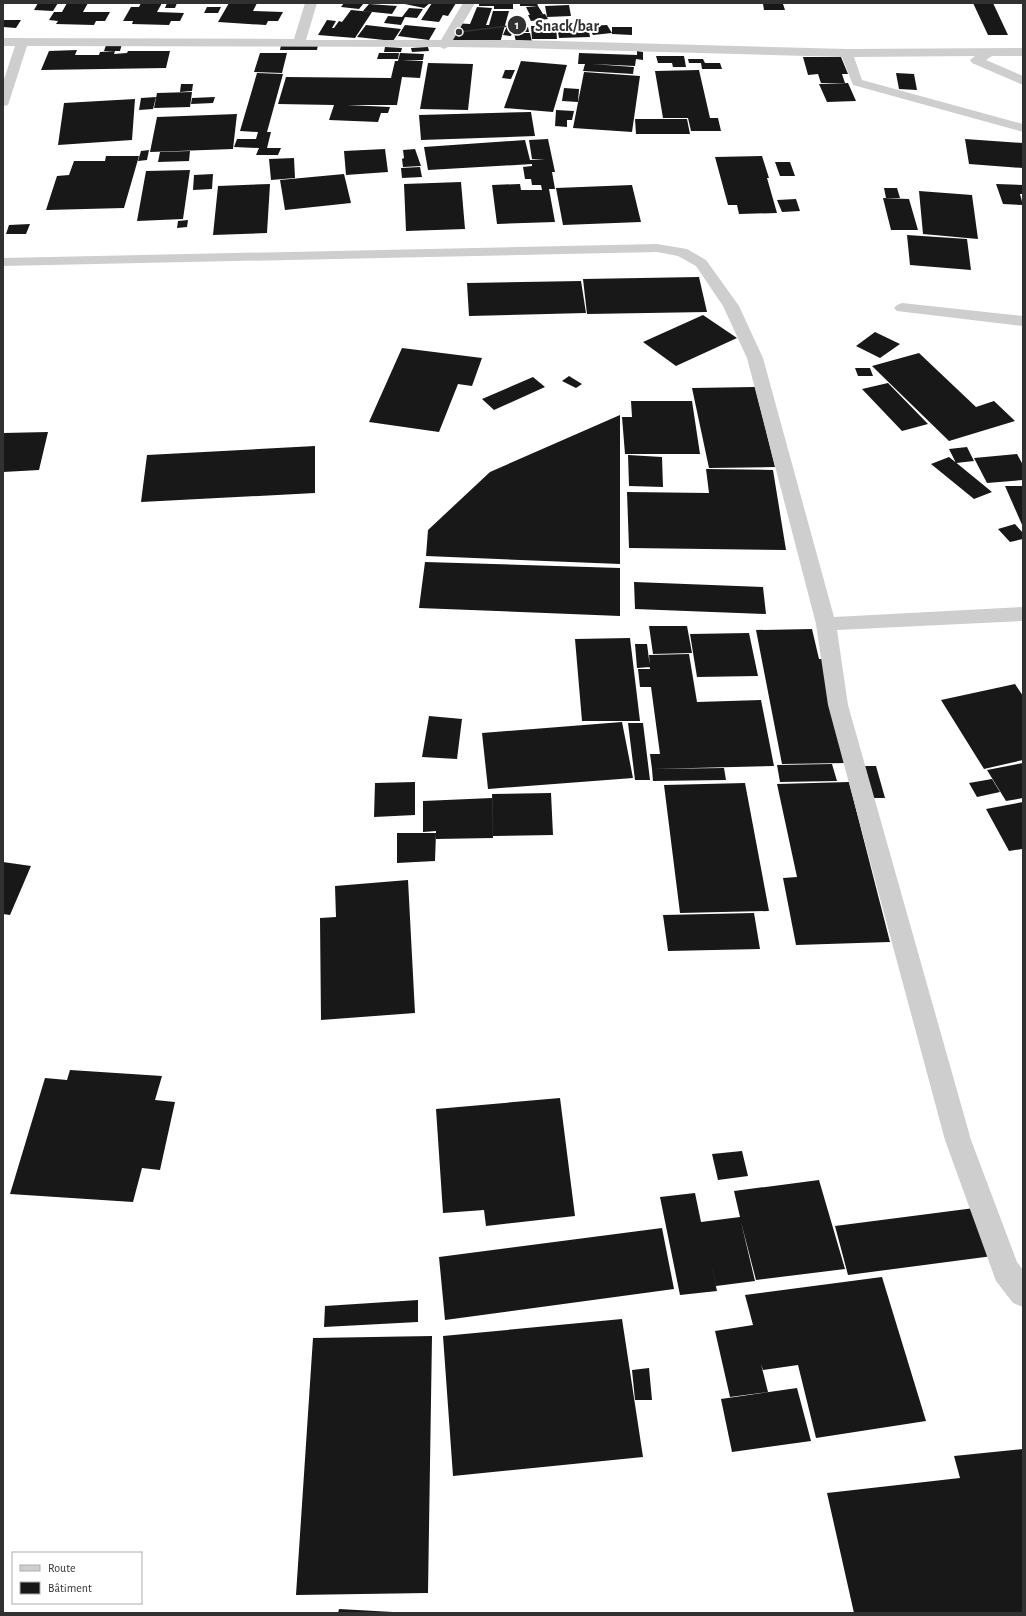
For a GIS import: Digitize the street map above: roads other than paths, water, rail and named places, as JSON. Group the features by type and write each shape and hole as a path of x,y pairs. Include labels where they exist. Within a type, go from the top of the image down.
{"street":[{"path":"299,43 311,3"},
{"path":"444,45 469,3"},
{"path":"3,42 444,45 519,44 847,53 1023,52"},
{"path":"3,102 22,42"},
{"path":"992,52 976,60 1023,81"},
{"path":"847,53 858,82 1023,128"},
{"path":"3,262 657,248 682,252 701,263 731,306 755,358 826,624 838,705 958,1140 1006,1271 1023,1293"},
{"path":"902,308 1023,321"},
{"path":"826,624 1023,614"}],"place":[{"name":"Snack/bar","path":"459,32"}]}
